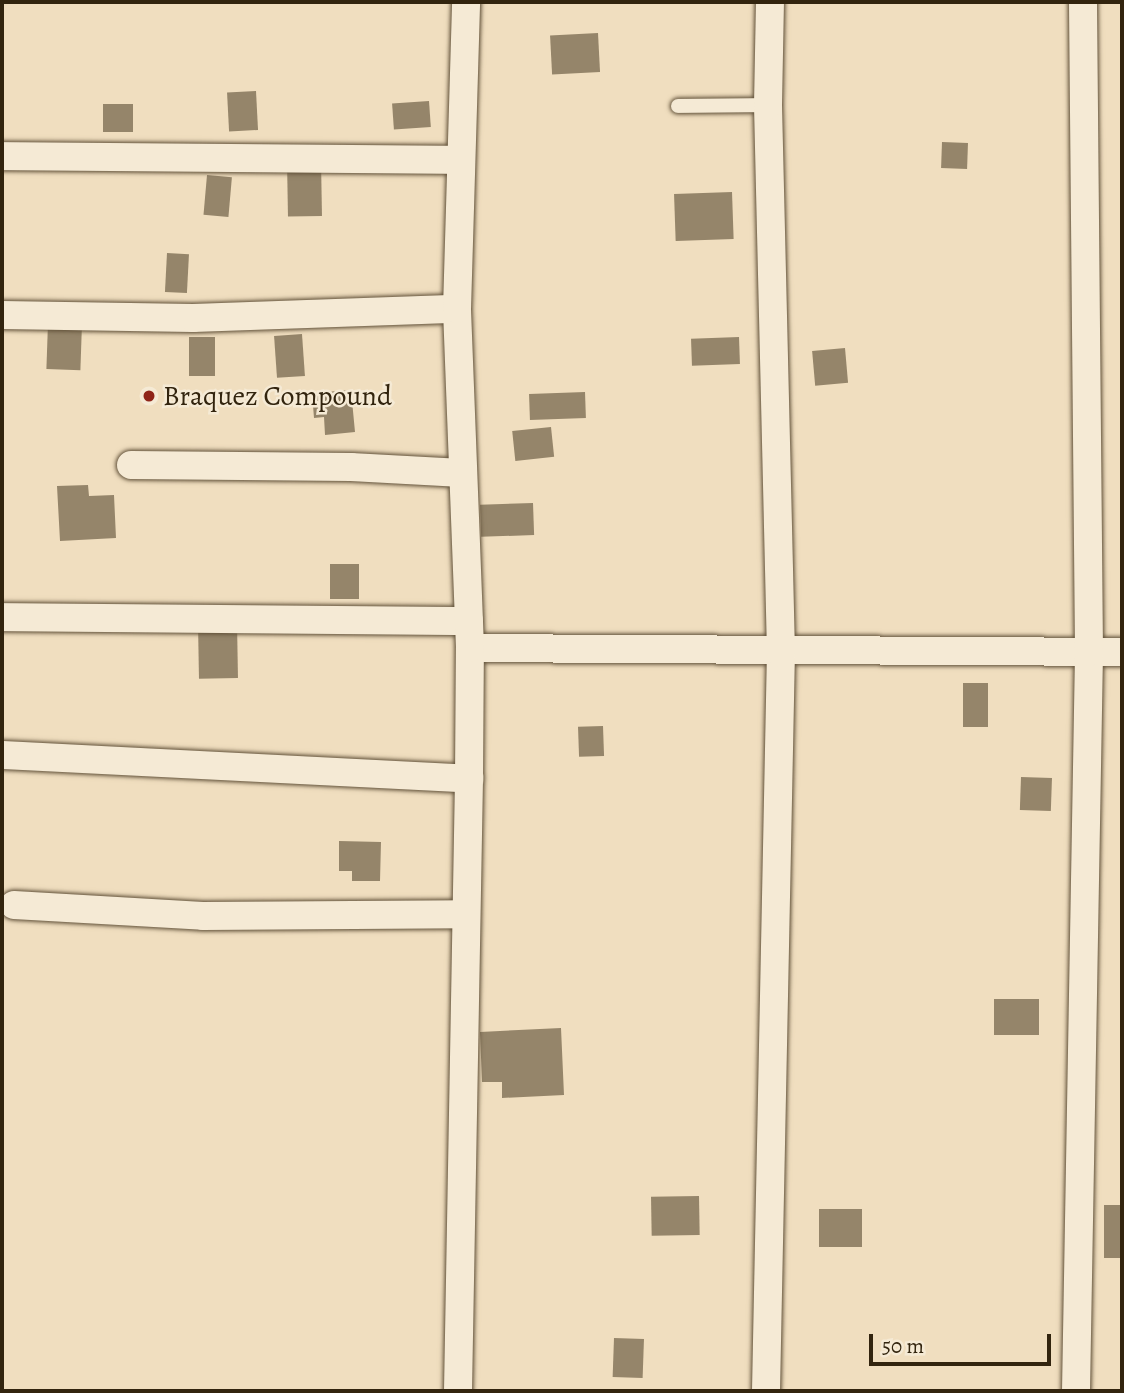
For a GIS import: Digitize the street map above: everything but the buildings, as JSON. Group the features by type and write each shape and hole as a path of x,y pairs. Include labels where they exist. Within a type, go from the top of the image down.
{"street":[{"path":"458,1391 470,779 469,635 457,309 466,2"},
{"path":"766,1391 781,653 768,105 770,2"},
{"path":"1076,1391 1089,652 1083,2"},
{"path":"2,156 460,160"},
{"path":"2,315 193,318 457,309"},
{"path":"131,465 351,467 462,473"},
{"path":"2,617 469,635 781,653 1122,652"},
{"path":"2,755 470,779"},
{"path":"14,905 203,916 466,914"}],"lane":[{"path":"678,106 768,105"}],"place":[{"name":"Braquez Compound","path":"149,396"}]}
